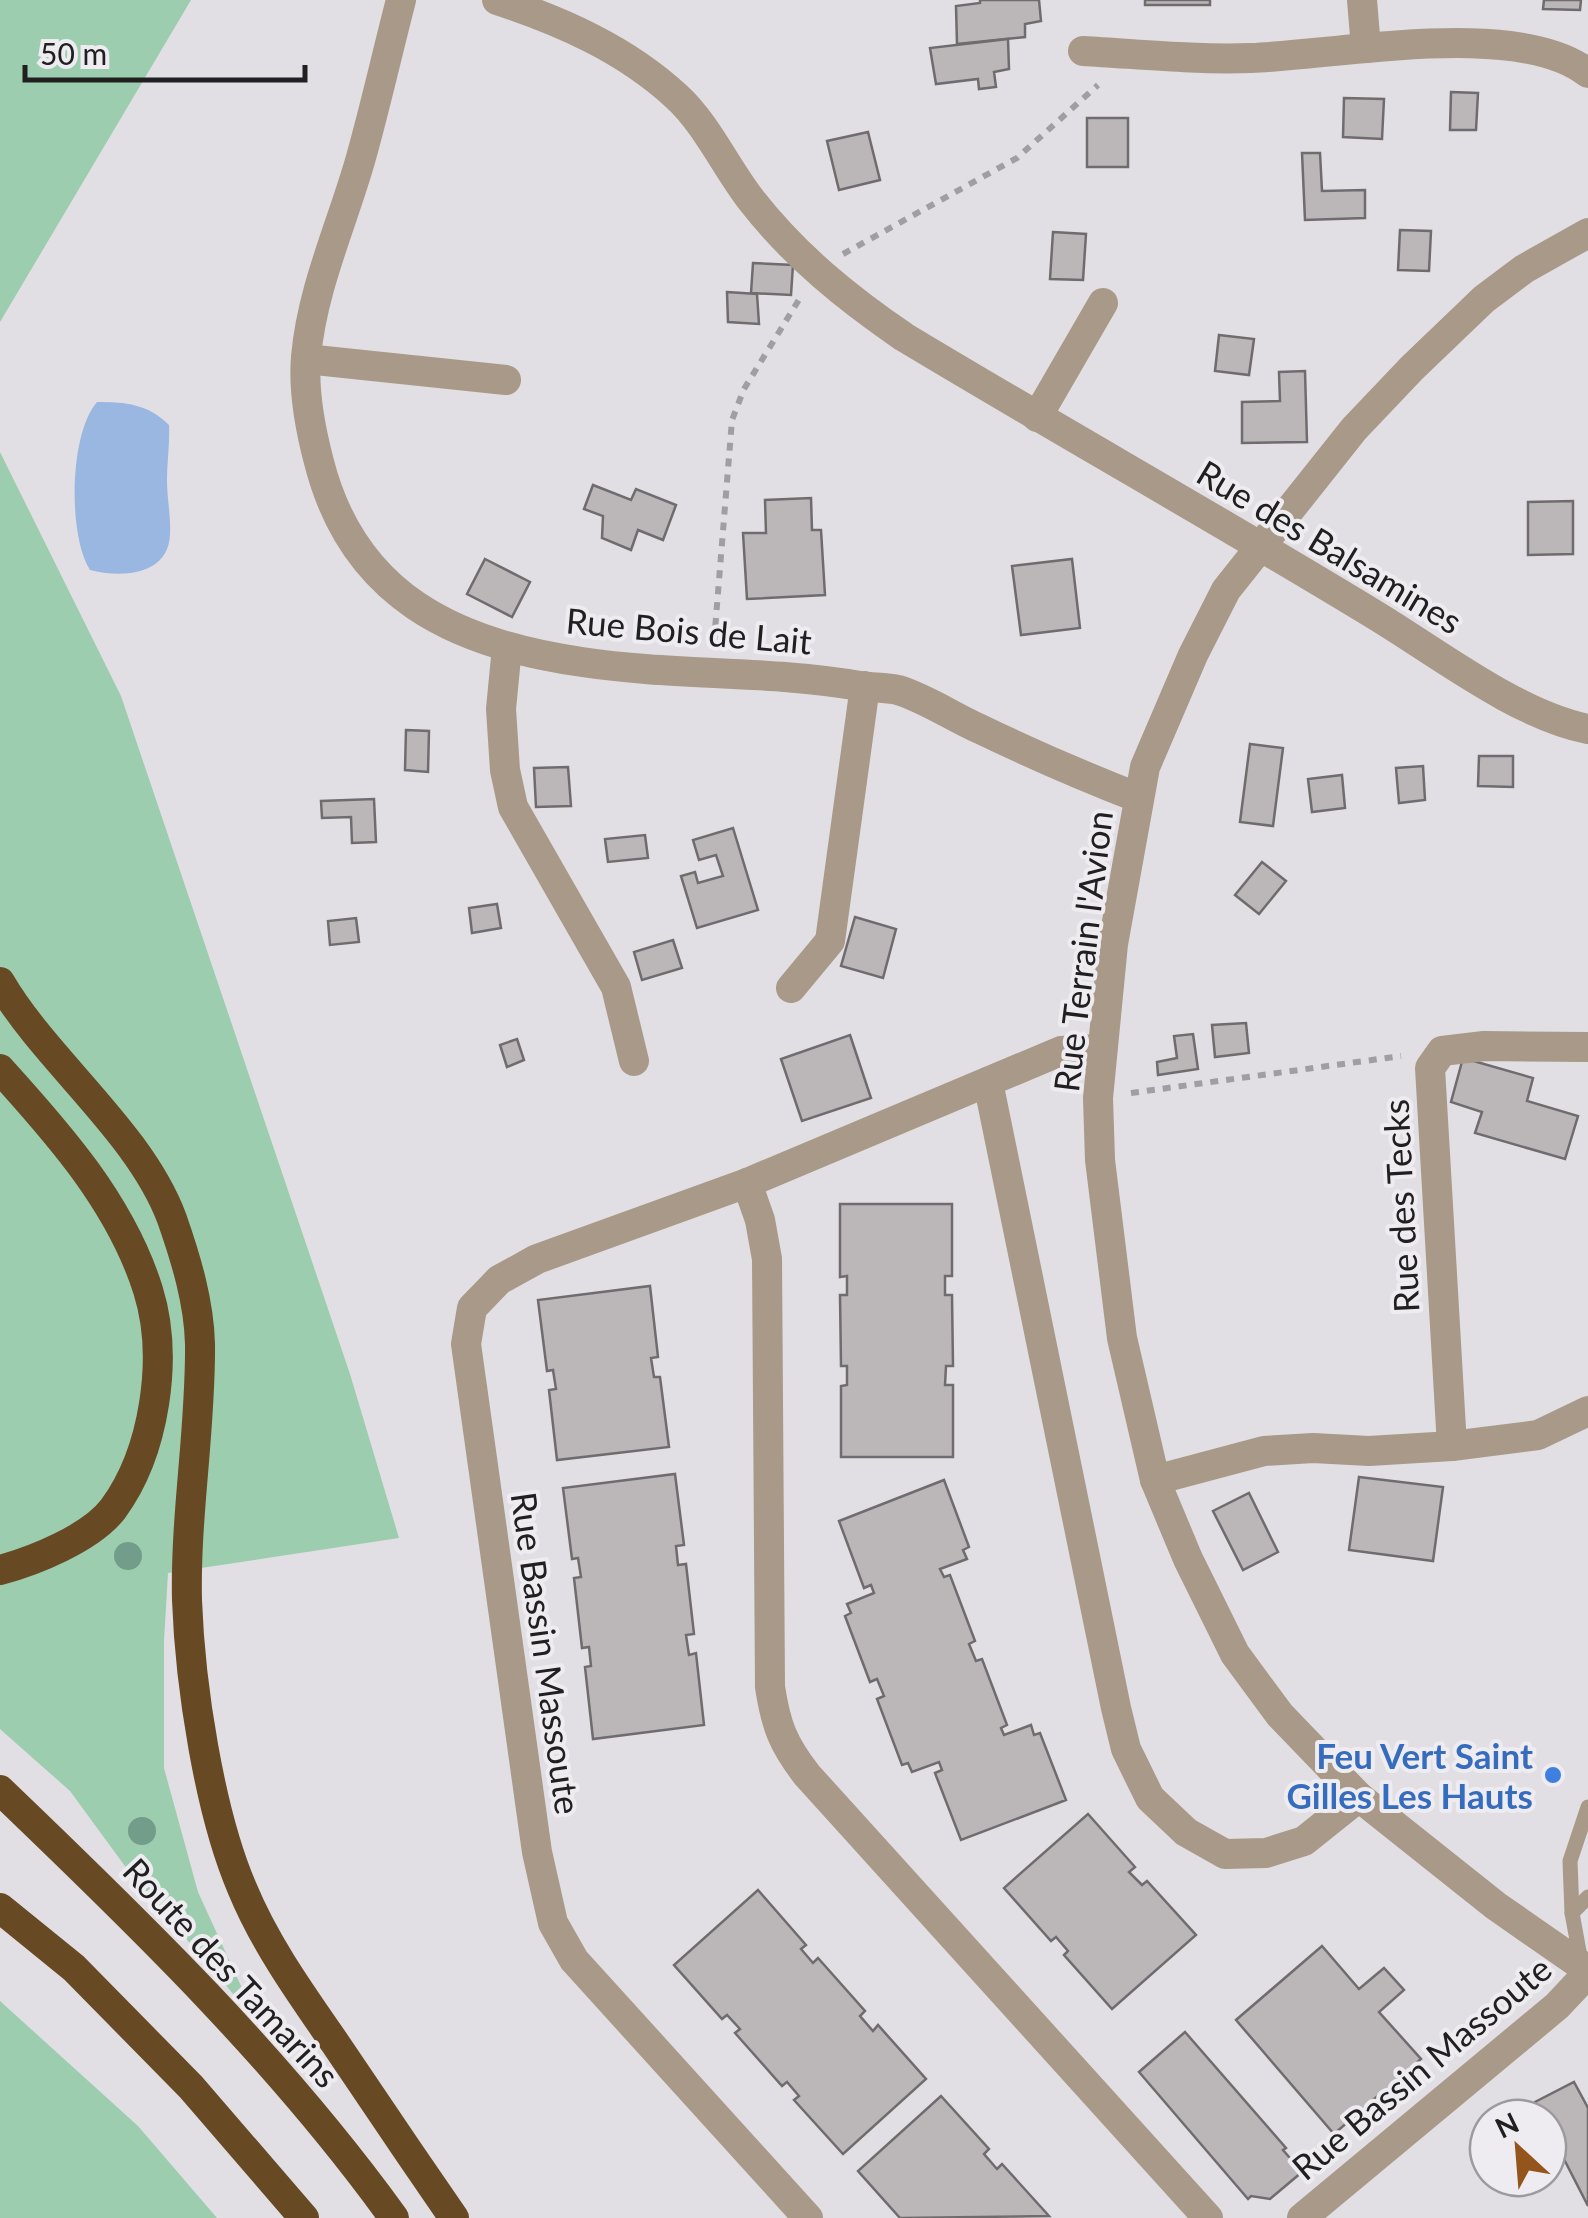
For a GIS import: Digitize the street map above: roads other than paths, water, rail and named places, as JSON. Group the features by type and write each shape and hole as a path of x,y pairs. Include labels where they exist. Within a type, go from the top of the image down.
{"highway":[{"path":"0,982 15,1008 94,1100 146,1172 170,1215 193,1288 200,1342 188,1547 193,1673 220,1820 241,1886 291,1978 454,2218"},
{"path":"0,1069 69,1146 113,1215 147,1287 155,1319 156,1396 141,1459 111,1512 70,1542 0,1570"},
{"name":"Route des Tamarins","path":"0,1790 223,2009 325,2127 394,2218"},
{"path":"0,1908 87,1981 191,2088 304,2218"}],"street":[{"name":"Rue Bois de Lait","path":"400,0 359,162 318,286 306,359 309,424 324,480 346,530 377,575 416,608 507,648 583,663 819,678 898,690 1054,764 1139,798"},
{"name":"Rue des Balsamines","path":"496,0 541,14 643,68 680,99 752,200 818,273 904,337 1260,546 1487,685 1566,725 1588,729"},
{"path":"1362,0 1366,48"},
{"path":"1083,50 1235,58 1366,48 1506,45 1542,50 1577,64 1588,73"},
{"name":"Rue Terrain l'Avion","path":"1586,1970 1496,1906 1359,1798 1280,1715 1236,1654 1188,1558 1155,1480 1122,1338 1100,1160 1098,1098 1113,944 1144,767 1192,655 1226,590 1354,429 1484,299 1537,261 1588,233"},
{"path":"1038,417 1102,303"},
{"path":"306,359 506,380"},
{"path":"507,648 501,709 513,807 616,987 634,1061"},
{"path":"791,988 830,941 865,686"},
{"name":"Rue des Tecks","path":"1452,1446 1430,1068 1442,1051 1484,1046 1588,1047"},
{"name":"Rue Bassin Massoute","path":"808,2218 574,1960 553,1922 536,1852 466,1344 472,1308 498,1280 537,1260 747,1183 1061,1051 1101,1049"},
{"path":"988,1082 1116,1708 1126,1748 1150,1798 1186,1832 1225,1854 1266,1853 1304,1841 1359,1798"},
{"path":"747,1183 760,1220 766,1260 770,1688 786,1746 807,1774 1208,2218"},
{"path":"1155,1480 1264,1451 1313,1448 1369,1452 1538,1435 1588,1411"},
{"name":"Rue Bassin Massoute","path":"1302,2218 1557,2006 1586,1970"}],"lane":[{"path":"1586,1970 1572,1914 1570,1861 1588,1807"},
{"path":"1572,1914 1588,1897"}],"water":[{"path":"97,402 136,406 169,425 170,535 161,559 140,571 115,574 90,570 83,554 75,510 77,460 81,437"}],"place":[{"name":"Feu Vert Saint Gilles Les Hauts","path":"1553,1775"}]}
